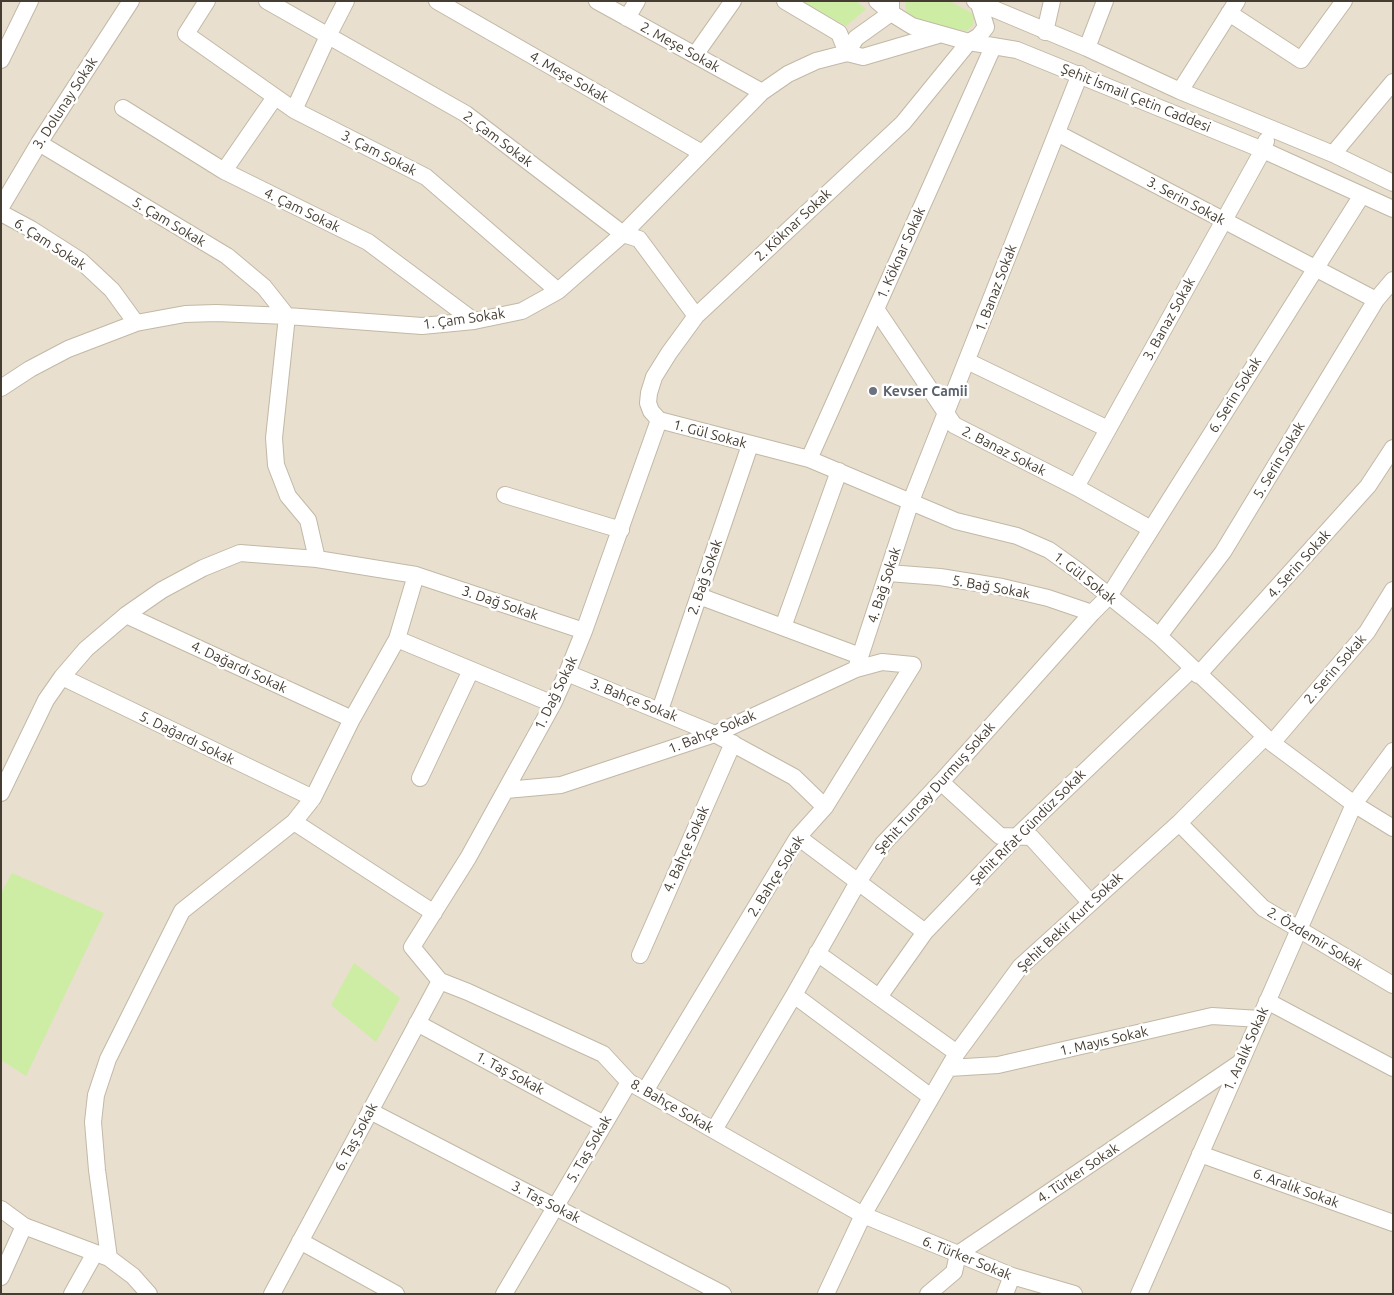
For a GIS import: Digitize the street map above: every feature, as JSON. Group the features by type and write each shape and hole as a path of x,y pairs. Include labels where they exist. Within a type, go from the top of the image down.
{"street":[{"path":"1,60 30,1"},
{"name":"3. Dolunay Sokak","path":"1,207 39,143 131,1"},
{"name":"3. Çam Sokak","path":"207,1 186,34 294,110 426,177 558,291"},
{"name":"2. Çam Sokak","path":"267,1 466,114 623,234 639,238 696,316"},
{"path":"294,110 346,1"},
{"name":"4. Meşe Sokak","path":"437,1 702,152"},
{"name":"2. Meşe Sokak","path":"597,1 762,92"},
{"path":"627,18 637,1"},
{"path":"695,55 733,1"},
{"path":"785,1 839,33 846,53"},
{"name":"Şehit İsmail Çetin Caddesi","path":"877,1 891,7 912,26 938,35 1017,50 1263,150 1393,209"},
{"path":"1045,32 1052,1"},
{"path":"1086,48 1105,1"},
{"path":"1180,91 1233,7 1300,60 1344,1"},
{"name":"Şehit İsmail Çetin Caddesi","path":"977,2 1086,48 1180,91 1333,154 1393,183"},
{"name":"2. Köknar Sokak","path":"659,420 651,411 648,403 654,377 696,316 903,123 970,42 986,27 977,2"},
{"path":"846,53 856,38 891,7"},
{"name":"1. Çam Sokak","path":"1,388 30,369 68,349 136,323 192,314 216,313 287,316 422,326 474,321 522,310 558,291 623,234 762,92 788,74 816,61 846,53 863,57 938,35"},
{"name":"1. Köknar Sokak","path":"809,459 994,47"},
{"name":"1. Banaz Sokak","path":"911,501 1080,74"},
{"path":"1333,154 1393,82"},
{"path":"224,171 275,97"},
{"name":"4. Çam Sokak","path":"123,108 224,171 368,242 474,321"},
{"name":"3. Banaz Sokak","path":"1076,487 1263,150 1270,128"},
{"name":"3. Serin Sokak","path":"1056,133 1376,300"},
{"name":"5. Çam Sokak","path":"39,143 227,256 264,287 287,316"},
{"name":"6. Serin Sokak","path":"1109,596 1362,195"},
{"name":"6. Çam Sokak","path":"1,213 31,229 82,261 112,290 136,323"},
{"name":"5. Serin Sokak","path":"1158,636 1223,552 1376,300 1393,280"},
{"name":"2. Banaz Sokak","path":"876,309 954,425 1076,487 1151,529"},
{"path":"287,316 274,438 276,465 288,496 308,520 318,560"},
{"path":"967,361 1108,429"},
{"name":"1. Gül Sokak","path":"659,420 809,459 956,521 1017,536 1050,550 1158,636 1268,740 1354,804 1393,828"},
{"name":"1. Dağ Sokak","path":"412,947 468,858 553,704 584,631 659,420"},
{"name":"2. Bağ Sokak","path":"660,710 750,445"},
{"name":"4. Serin Sokak","path":"1195,672 1368,486 1393,448"},
{"path":"783,627 839,471"},
{"path":"505,495 621,530"},
{"name":"4. Bağ Sokak","path":"858,662 911,501"},
{"name":"3. Dağ Sokak","path":"1,793 46,700 62,677 86,649 126,615 162,590 203,568 240,553 318,560 416,575 584,631"},
{"name":"5. Bağ Sokak","path":"888,573 940,577 1002,587 1048,598 1092,613"},
{"path":"72,1294 102,1256 93,1122 96,1095 108,1058 182,911 294,822 313,798 352,719 397,639 416,575"},
{"name":"2. Serin Sokak","path":"1268,740 1367,632 1393,590"},
{"path":"699,596 783,627 858,662"},
{"name":"Şehit Tuncay Durmuş Sokak","path":"714,1130 794,996 858,882 883,844 1109,596"},
{"name":"4. Dağardı Sokak","path":"126,615 352,719"},
{"path":"397,639 553,704"},
{"name":"1. Bahçe Sokak","path":"506,790 561,785 715,734 858,662 913,665"},
{"name":"2. Bahçe Sokak","path":"645,1091 798,837 825,807 913,665"},
{"path":"420,778 471,670"},
{"name":"Şehit Rıfat Gündüz Sokak","path":"879,997 925,932 1016,837 1195,672"},
{"name":"3. Bahçe Sokak","path":"567,673 715,734 794,776 825,807"},
{"name":"5. Dağardı Sokak","path":"62,677 313,798"},
{"name":"Şehit Bekir Kurt Sokak","path":"826,1294 863,1216 957,1053 1020,967 1180,823 1268,740"},
{"name":"4. Bahçe Sokak","path":"640,955 732,743"},
{"name":"1. Aralık Sokak","path":"1139,1294 1354,804 1393,751"},
{"path":"941,782 1000,836 1031,837 1090,902"},
{"path":"294,822 434,913"},
{"name":"2. Özdemir Sokak","path":"1180,823 1263,908 1393,986"},
{"path":"798,837 925,932"},
{"name":"8. Bahçe Sokak","path":"412,947 440,981 603,1054 628,1082 863,1216"},
{"path":"817,953 957,1053"},
{"name":"6. Taş Sokak","path":"272,1294 440,981"},
{"path":"794,996 931,1097"},
{"path":"1267,1001 1393,1068"},
{"name":"1. Mayıs Sokak","path":"949,1068 998,1065 1212,1016 1260,1019"},
{"name":"1. Taş Sokak","path":"417,1023 604,1124"},
{"name":"4. Türker Sokak","path":"958,1254 1241,1062"},
{"name":"5. Taş Sokak","path":"504,1294 628,1082"},
{"name":"3. Taş Sokak","path":"370,1111 723,1294"},
{"name":"6. Aralık Sokak","path":"1200,1154 1393,1223"},
{"path":"1,1208 24,1226 102,1256 133,1276 149,1294"},
{"name":"6. Türker Sokak","path":"863,1216 1012,1276 1074,1294"},
{"path":"1,1277 24,1226"},
{"path":"300,1241 396,1294"},
{"path":"928,1294 954,1272 958,1254"},
{"path":"1005,1294 1012,1276"}],"shaded area":[{"path":"1,1 1393,1 1393,1294 1,1294"}],"green space":[{"path":"801,1 856,1 866,9 846,26"},
{"path":"906,1 950,1 975,15 973,25 966,31 913,20 908,15 905,7"},
{"path":"12,873 104,913 26,1076 1,1060 1,893"},
{"path":"354,963 400,998 376,1042 331,1005"}],"place":[{"name":"Kevser Camii","path":"873,391"}]}
